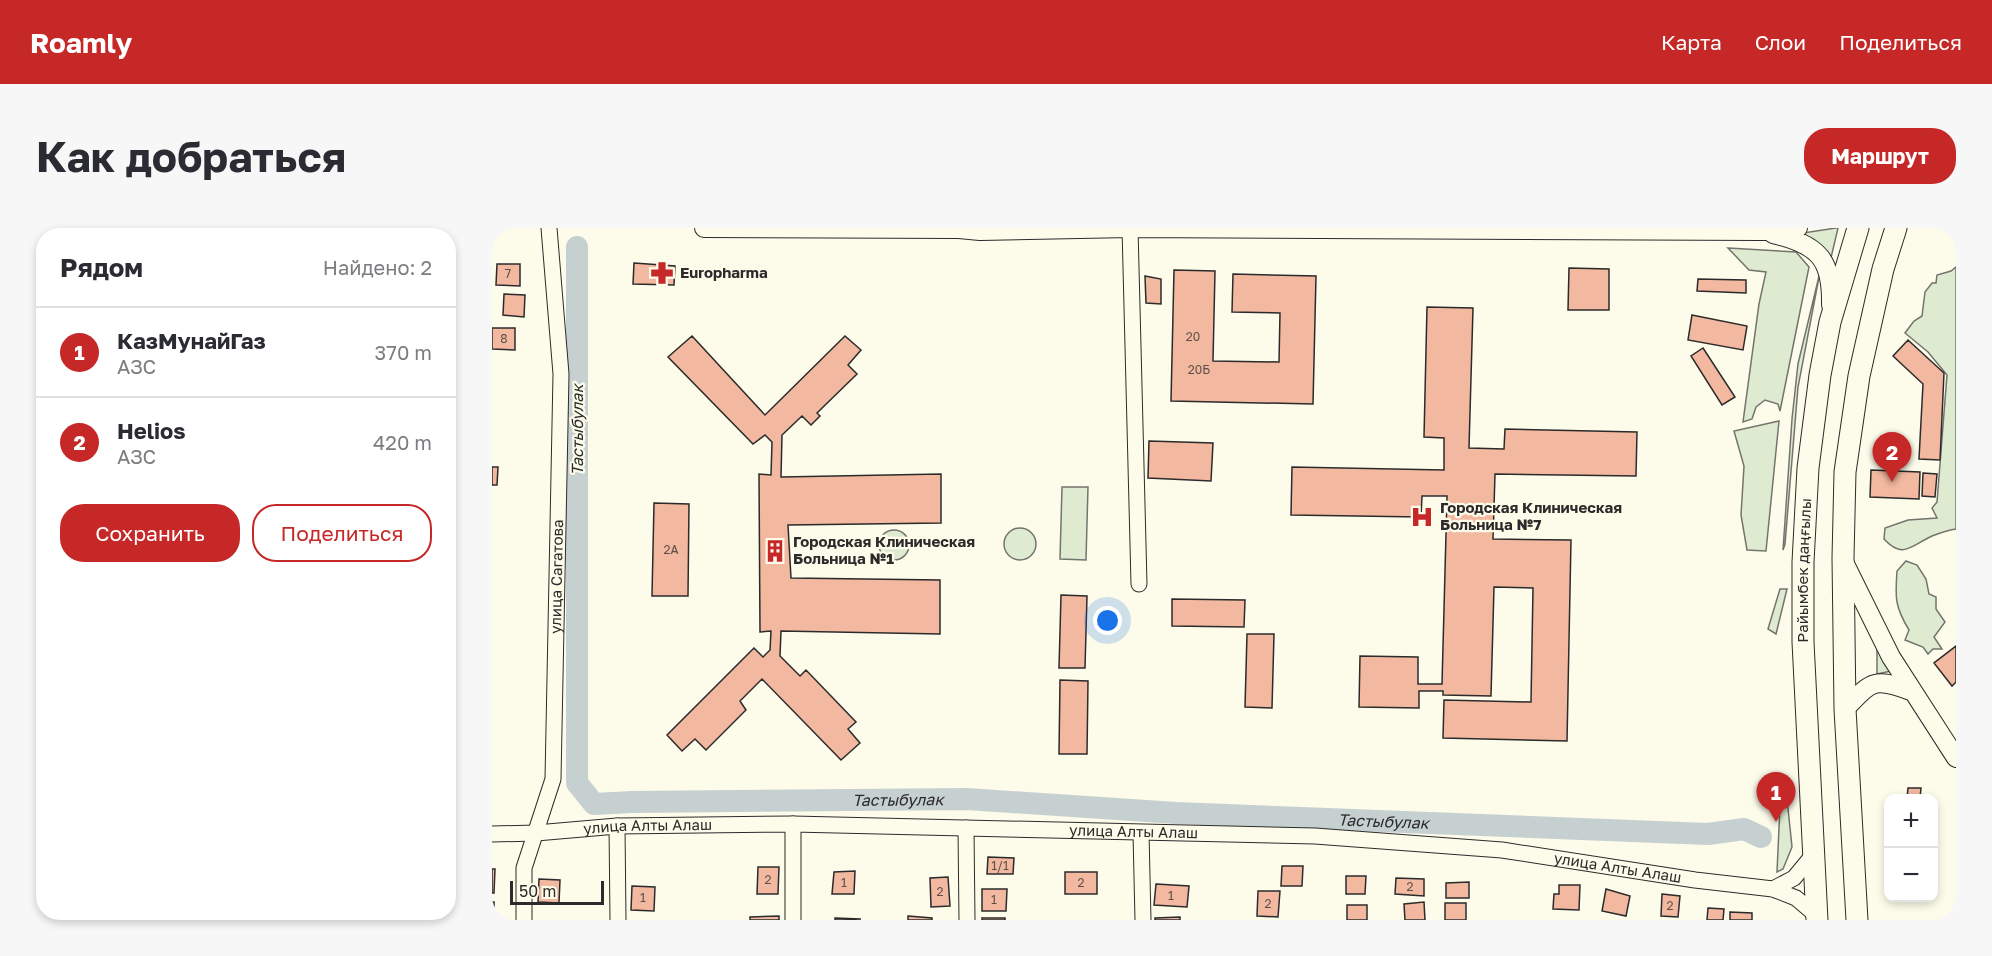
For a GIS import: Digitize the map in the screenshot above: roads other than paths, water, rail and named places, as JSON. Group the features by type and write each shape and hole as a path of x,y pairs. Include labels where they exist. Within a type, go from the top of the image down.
{"highway":[{"name":"Райымбек даңғылы","path":"1816,918 1803,642 1803,562 1808,468 1820,375 1830,322 1858,228"},
{"path":"1858,919 1845,709 1843,558 1845,472 1859,376 1883,269 1896,228"}],"main road":[{"path":"704,228 980,231 1130,228 1760,231 1798,228"},
{"path":"1760,231 1788,238 1817,253 1827,267 1831,283 1830,322"},
{"path":"1843,558 1891,657 1956,758"},
{"path":"1845,709 1862,691 1874,683 1887,682 1911,690"}],"street":[{"name":"улица Сагатова","path":"524,920 524,868 553,779 561,374 549,228"},
{"path":"1130,228 1139,584"},
{"name":"улица Алты Алаш","path":"492,834 536,833 617,826 793,824 1315,836 1502,850 1695,880 1773,889 1796,898 1816,918"},
{"path":"793,824 793,920"},
{"path":"617,826 618,920"},
{"path":"966,828 967,920"},
{"path":"1141,833 1143,920"},
{"path":"1773,889 1794,878 1813,855"}],"waterway":[{"name":"Тастыбулак","path":"577,247 577,783 594,804 967,799 1176,813 1708,834 1744,829 1761,837"}],"place":[{"name":"Europharma","path":"662,273"},
{"name":"Helios","path":"1892,482"},
{"name":"Городская Клиническая Больница №7","path":"1422,517"},
{"name":"Городская Клиническая Больница №1","path":"775,551"},
{"name":"КазМунайГаз","path":"1776,822"}]}
